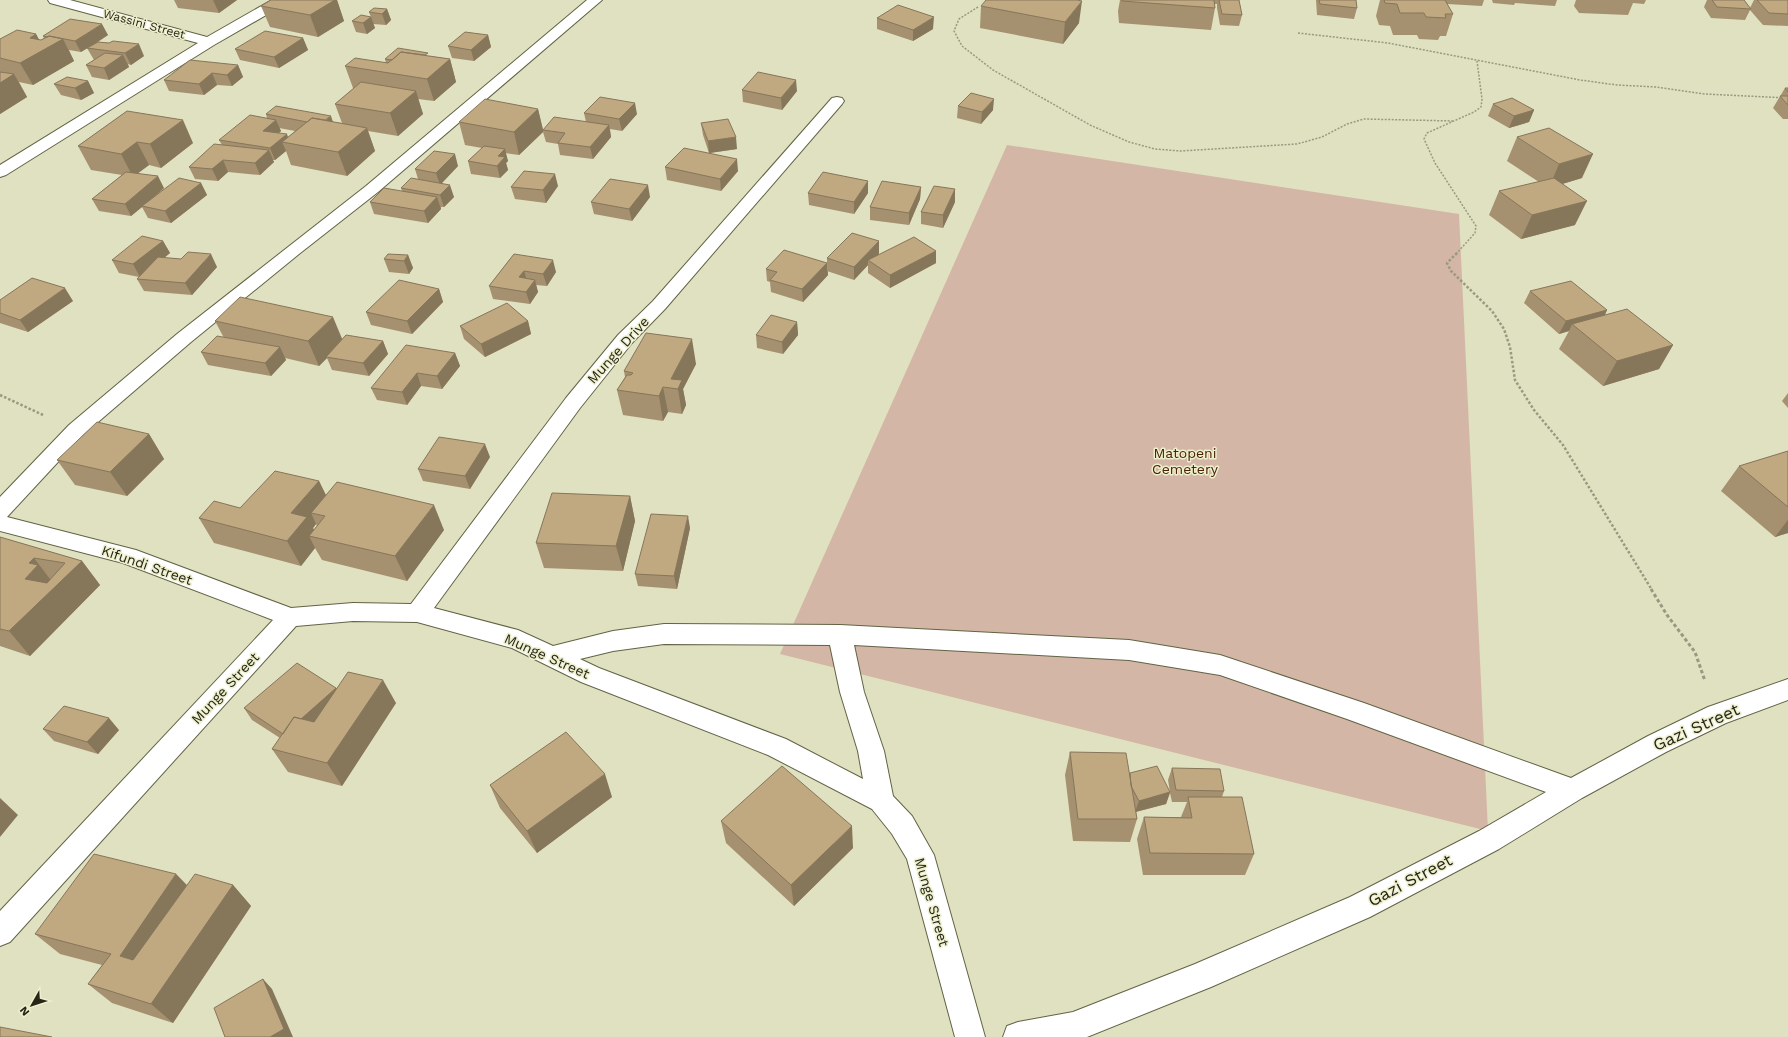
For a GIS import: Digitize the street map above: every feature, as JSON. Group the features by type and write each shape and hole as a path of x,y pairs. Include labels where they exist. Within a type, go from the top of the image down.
{"street":[{"name":"Wassini Street","path":"55,0 209,42"},
{"path":"0,172 209,42 282,0"},
{"path":"0,511 76,430 184,338 293,250 372,189 595,0"},
{"name":"Munge Drive","path":"418,613 572,403 625,339 659,306 836,101"},
{"name":"Kifundi Street","path":"0,523 128,556 290,617"},
{"name":"Munge Street","path":"0,932 290,617 353,612 418,613 518,640 590,675 777,747 881,802 902,825 920,855 970,1037"},
{"path":"551,656 612,641 664,634 840,635 1129,650 1220,666 1355,711 1573,790"},
{"path":"840,635 852,692 870,751 881,802"},
{"name":"Gazi Street","path":"1018,1037 1073,1026 1120,1009 1200,977 1360,907 1489,840 1573,790 1657,744 1717,715 1788,689"}],"path":[{"path":"978,6 959,19 954,30 962,46 993,70 1090,125 1129,142 1155,149 1180,151 1297,144 1322,137 1347,124 1364,119 1456,121"},
{"path":"1298,33 1388,43 1580,80 1617,85 1705,94 1788,98"},
{"path":"1477,61 1482,104 1474,112 1426,134 1424,139 1435,163 1476,226 1475,233 1447,263 1451,271 1492,311 1504,329 1510,346 1515,380 1534,410 1563,446 1667,615 1695,652 1717,715"},
{"path":"0,395 76,430"}],"green space":[{"name":"Matopeni Cemetery","path":"1007,145 1459,214 1488,831 780,654"}],"building":[{"path":"271,0 335,0 310,15 261,6"},
{"path":"986,0 1082,1 1065,22 981,6"},
{"path":"1214,0 1215,8 1122,1"},
{"path":"1219,0 1239,0 1242,15 1222,14"},
{"path":"1319,0 1356,0 1357,8 1320,4"},
{"path":"1384,0 1445,0 1453,14 1445,14 1446,18 1426,17 1424,13 1400,13 1397,4 1385,3"},
{"path":"1712,0 1744,0 1751,9 1717,7"},
{"path":"1757,0 1788,0 1788,14 1769,13"},
{"path":"898,5 934,17 913,30 877,18"},
{"path":"374,8 387,9 382,14 369,12"},
{"path":"361,15 371,17 363,23 352,21"},
{"path":"70,19 102,24 75,41 43,36"},
{"path":"17,30 36,34 30,38 41,40 49,36 63,39 20,63 0,58 0,39"},
{"path":"265,31 303,38 274,57 235,49"},
{"path":"465,32 488,35 471,50 448,46"},
{"path":"113,41 139,44 125,53 87,48 98,42 109,43"},
{"path":"398,48 428,53 425,55 401,52 392,60 385,59"},
{"path":"401,52 450,59 427,79 345,66 355,58 388,63"},
{"path":"105,53 123,55 104,68 86,65"},
{"path":"190,60 238,65 227,75 212,73 199,84 164,80"},
{"path":"0,72 14,74 0,83"},
{"path":"758,72 796,80 781,98 742,90"},
{"path":"67,77 88,81 75,88 54,84"},
{"path":"361,82 416,91 390,113 335,104"},
{"path":"971,93 994,99 982,112 958,106"},
{"path":"1780,96 1788,96 1788,105"},
{"path":"600,97 635,103 619,119 584,113"},
{"path":"1512,98 1534,110 1514,116 1493,104"},
{"path":"485,99 538,109 514,132 459,122"},
{"path":"276,106 331,116 325,120 312,118 307,122 266,114"},
{"path":"127,111 183,120 150,144 137,142 121,154 78,146"},
{"path":"250,115 276,120 263,131 287,134 270,148 219,140"},
{"path":"554,117 609,125 590,147 558,143 565,133 543,130"},
{"path":"312,118 367,128 338,152 282,142"},
{"path":"728,119 736,137 708,141 701,123"},
{"path":"1549,128 1593,154 1559,164 1517,137"},
{"path":"214,144 269,150 255,163 223,160 212,169 189,167"},
{"path":"484,146 505,149 498,156 505,157 497,166 468,161"},
{"path":"684,148 737,159 720,179 665,167"},
{"path":"434,151 455,154 436,173 415,169"},
{"path":"524,171 555,174 543,190 511,187"},
{"path":"126,172 158,176 125,204 92,199"},
{"path":"823,172 868,181 854,202 808,193"},
{"path":"179,178 201,183 165,211 142,206"},
{"path":"411,178 450,185 440,195 401,188"},
{"path":"1554,178 1587,201 1532,215 1499,191"},
{"path":"610,179 648,185 629,209 591,202"},
{"path":"882,181 921,187 909,213 870,207"},
{"path":"934,186 955,189 943,215 921,212"},
{"path":"384,188 437,197 424,211 370,202"},
{"path":"852,233 879,241 854,267 827,258"},
{"path":"142,236 163,241 133,264 112,260"},
{"path":"914,237 936,251 890,275 868,260"},
{"path":"784,250 827,263 802,289 770,280 777,272 766,269"},
{"path":"188,252 211,254 185,283 137,279 158,257 181,259"},
{"path":"388,254 408,255 404,261 384,259"},
{"path":"514,254 553,260 543,274 524,271 519,277 535,280 526,292 489,286"},
{"path":"32,278 65,288 20,320 0,313 0,300"},
{"path":"399,280 439,289 407,321 366,312"},
{"path":"1571,281 1607,310 1566,321 1530,291"},
{"path":"240,297 333,317 308,341 215,321"},
{"path":"507,303 528,321 481,344 460,326"},
{"path":"1627,309 1673,345 1617,361 1572,324"},
{"path":"771,315 797,322 782,342 756,335"},
{"path":"646,333 692,339 671,379 682,380 678,389 663,387 659,396 617,390 627,375 631,375 633,373 624,371"},
{"path":"346,335 383,341 363,363 326,357"},
{"path":"217,336 280,347 265,363 201,352"},
{"path":"406,345 455,353 437,376 417,373 402,392 371,388"},
{"path":"97,422 149,434 110,472 57,460"},
{"path":"439,437 485,444 465,476 418,469"},
{"path":"1788,451 1788,507 1739,466"},
{"path":"275,471 319,481 291,513 307,517 287,541 199,518 214,501 240,508"},
{"path":"337,482 434,505 395,556 309,536 325,516 311,513"},
{"path":"552,493 630,496 616,546 536,543"},
{"path":"651,514 688,516 674,576 635,574"},
{"path":"0,537 82,561 9,631 0,629","holes":["34,558 65,563 47,583 25,579 38,565 29,563"]},
{"path":"297,663 336,688 301,719 294,717 283,734 244,708"},
{"path":"348,672 383,680 327,763 272,749 294,717 314,722"},
{"path":"64,706 109,718 87,742 43,729"},
{"path":"566,732 605,774 527,831 490,785"},
{"path":"1070,752 1126,753 1137,819 1078,819"},
{"path":"782,766 852,826 791,885 721,821"},
{"path":"1157,766 1170,792 1139,801 1131,786 1130,773"},
{"path":"1172,768 1220,769 1224,791 1176,790"},
{"path":"1188,797 1242,797 1254,854 1150,853 1144,817 1192,818"},
{"path":"94,854 176,874 120,956 133,960 195,874 233,885 151,1004 88,984 111,954 35,934"},
{"path":"263,979 284,1029 270,1037 225,1037 214,1008"},
{"path":"0,1027 52,1037 0,1037"}]}
